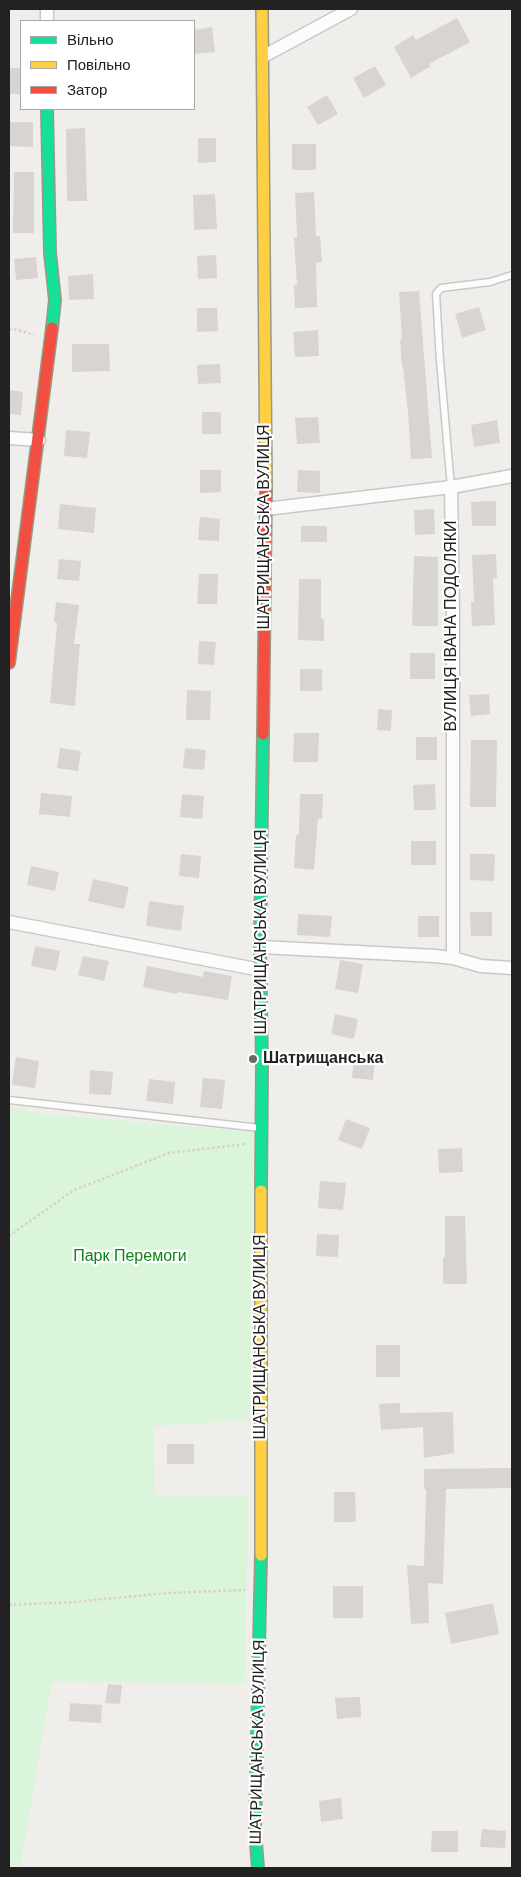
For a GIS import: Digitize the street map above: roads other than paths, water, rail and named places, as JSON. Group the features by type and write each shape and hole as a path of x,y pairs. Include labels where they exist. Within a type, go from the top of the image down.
{"street":[{"name":"ШАТРИЩАНСЬКА ВУЛИЦЯ","path":"258,1868 255,1831 261,1590 262,1065 260,947 266,509 264,56 262,9"},
{"path":"264,56 351,9"},
{"path":"9,662 39,440 55,296 50,253 47,110"},
{"path":"9,438 39,440"},
{"path":"266,509 451,487 512,476"},
{"name":"ВУЛИЦЯ ІВАНА ПОДОЛЯКИ","path":"451,487 453,958"},
{"path":"9,922 261,970"},
{"path":"260,947 369,951 453,958 481,966 512,968"}],"lane":[{"name":"ВУЛИЦЯ ІВАНА ПОДОЛЯКИ","path":"451,487 436,294 441,288 490,282 512,275"},
{"path":"9,1100 261,1128"}],"place":[{"name":"Шатрищанська","path":"253,1059"}],"park label":[{"name":"Парк Перемоги","path":"130,1257"}]}
